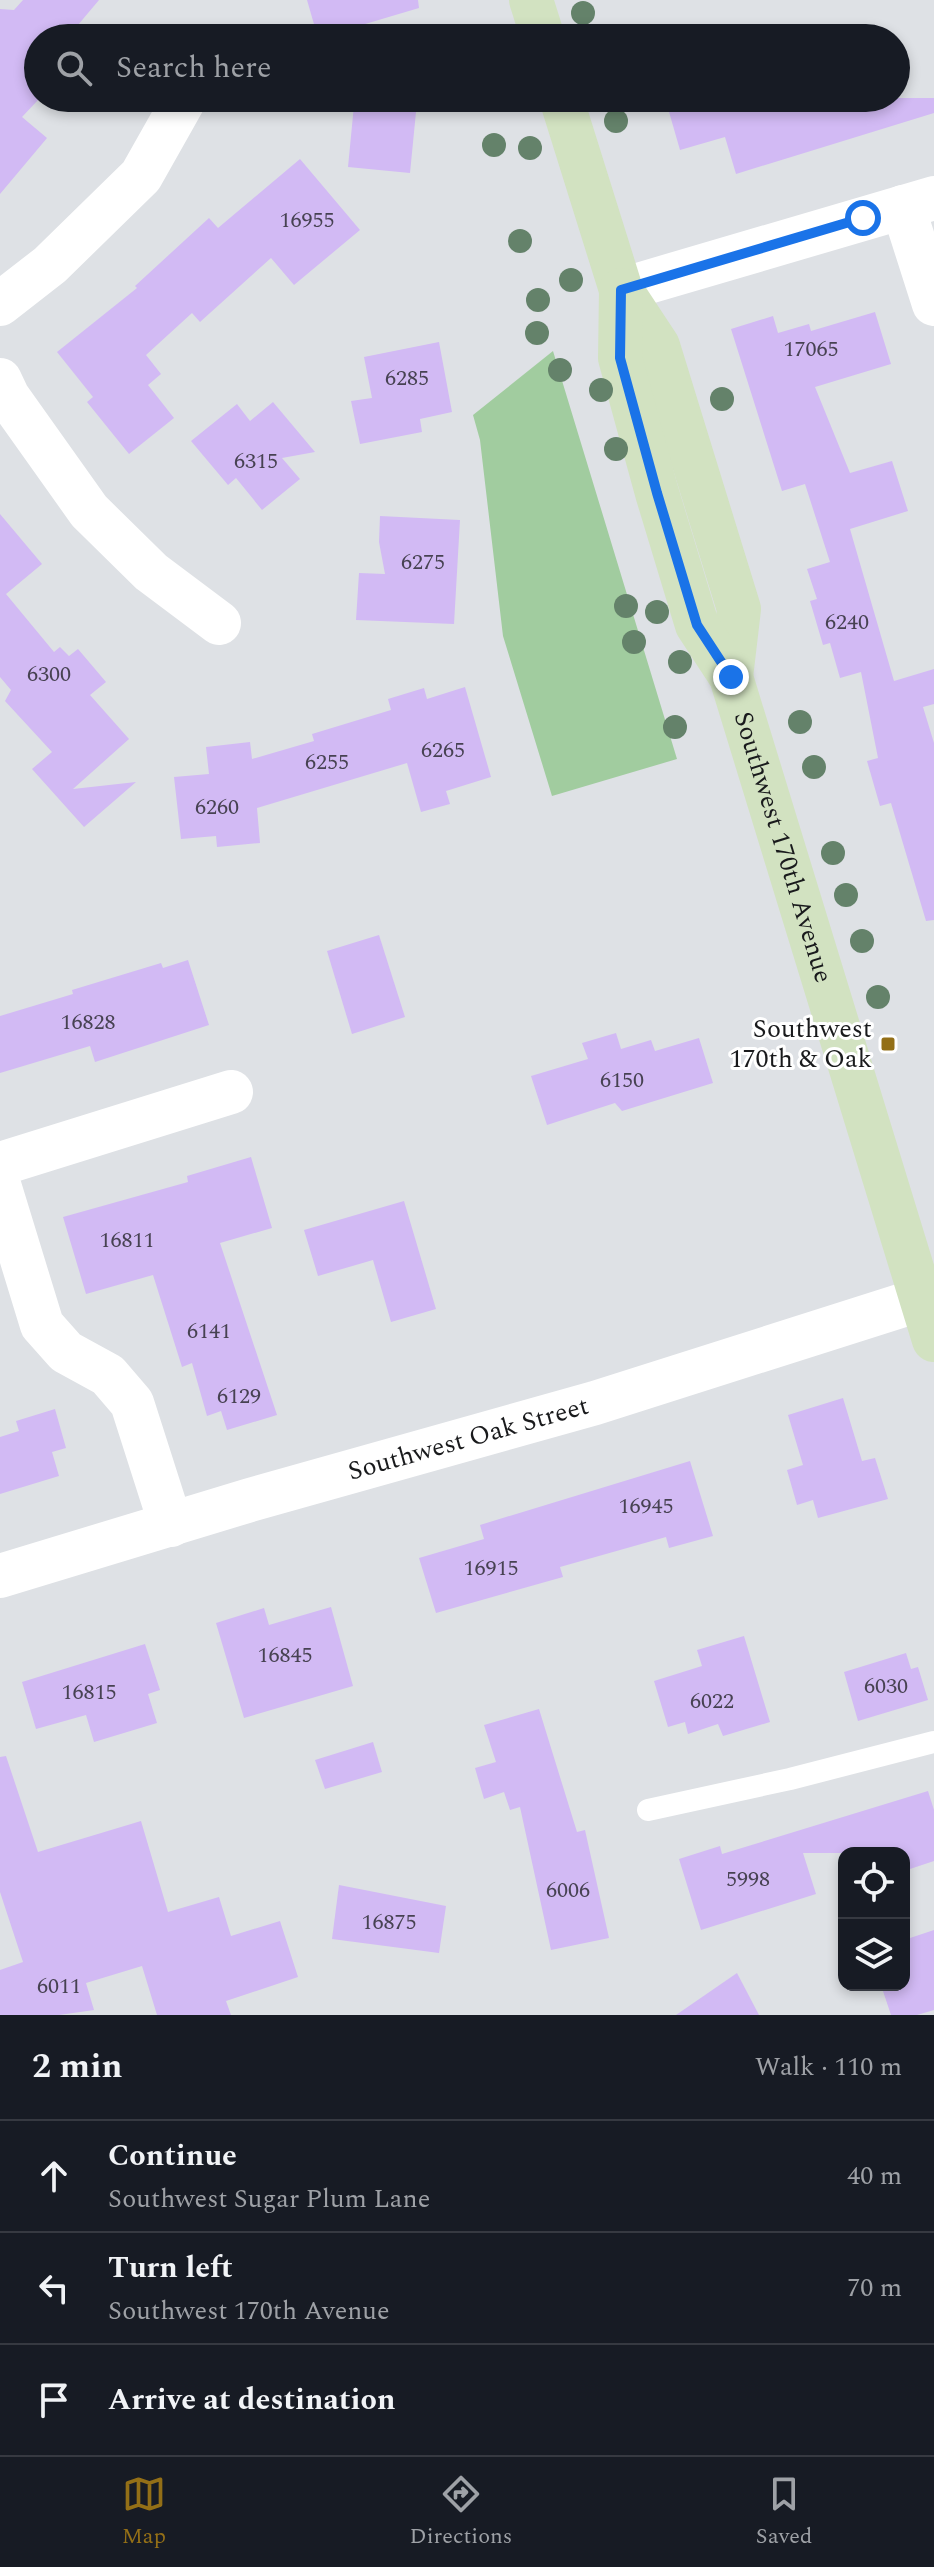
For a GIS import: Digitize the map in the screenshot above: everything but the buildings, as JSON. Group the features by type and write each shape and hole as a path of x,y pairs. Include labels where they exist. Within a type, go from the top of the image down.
{"main road":[{"path":"531,0 539,24"},
{"name":"Southwest 170th Avenue","path":"565,112 621,290 658,346 739,609 731,677 928,1297 934,1340"}],"street":[{"path":"0,304 50,265 141,176 177,112"},
{"path":"621,290 919,202 934,304"},
{"path":"0,380 8,397 89,511 151,572 219,623"},
{"path":"0,1164 231,1092"},
{"path":"0,1188 42,1325 66,1352 108,1375 132,1403 171,1525"},
{"name":"Southwest Oak Street","path":"0,1576 340,1474 595,1403 928,1297"}],"lane":[{"path":"648,1810 790,1779 934,1742"}],"green space":[{"path":"553,351 677,759 552,796 503,636 480,440 473,415"}],"place":[{"name":"Southwest 170th & Oak","path":"888,1044"}],"route":[{"path":"731,677 697,625 657,493 620,358 621,290 863,218"}]}
